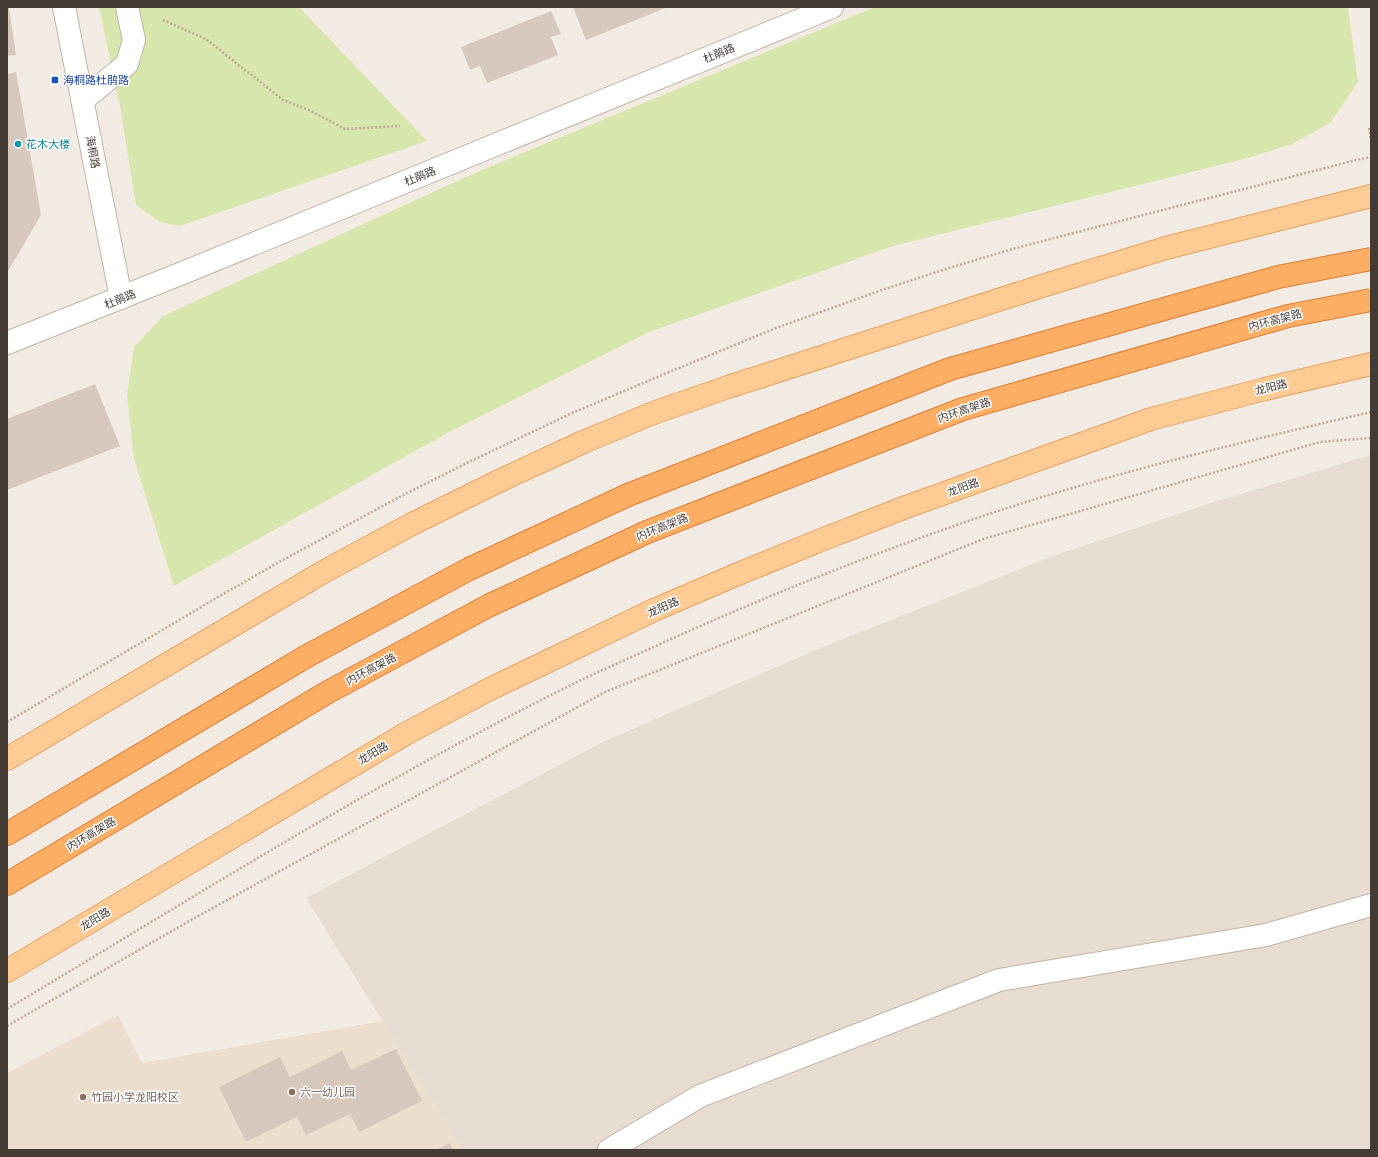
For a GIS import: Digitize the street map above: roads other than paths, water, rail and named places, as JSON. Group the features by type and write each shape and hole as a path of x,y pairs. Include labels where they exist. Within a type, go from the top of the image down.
{"highway":[{"path":"7,834 306,656 469,569 628,495 950,369 1278,277 1371,258"},
{"name":"内环高架路","path":"7,884 335,688 488,606 647,532 963,409 1288,316 1371,300"},
{"path":"7,897 120,816"}],"main road":[{"path":"7,759 238,621 332,568 414,523 583,442 656,412 728,386 1049,284 1166,248 1371,196"},
{"name":"龙阳路","path":"7,971 407,733 488,690 654,610 821,540 906,507 1144,422 1265,388 1371,364"}],"street":[{"name":"海桐路","path":"64,7 121,298"},
{"path":"83,100 127,64 134,40 126,7"},
{"name":"杜鹃路","path":"7,343 121,298 832,7"},
{"path":"609,1150 700,1096 999,980 1266,934 1371,904"}],"place":[{"name":"海桐路杜鹃路","path":"55,80"},
{"name":"花木大楼","path":"18,144"},
{"name":"六一幼儿园","path":"292,1092"},
{"name":"竹园小学龙阳校区","path":"83,1097"}]}
